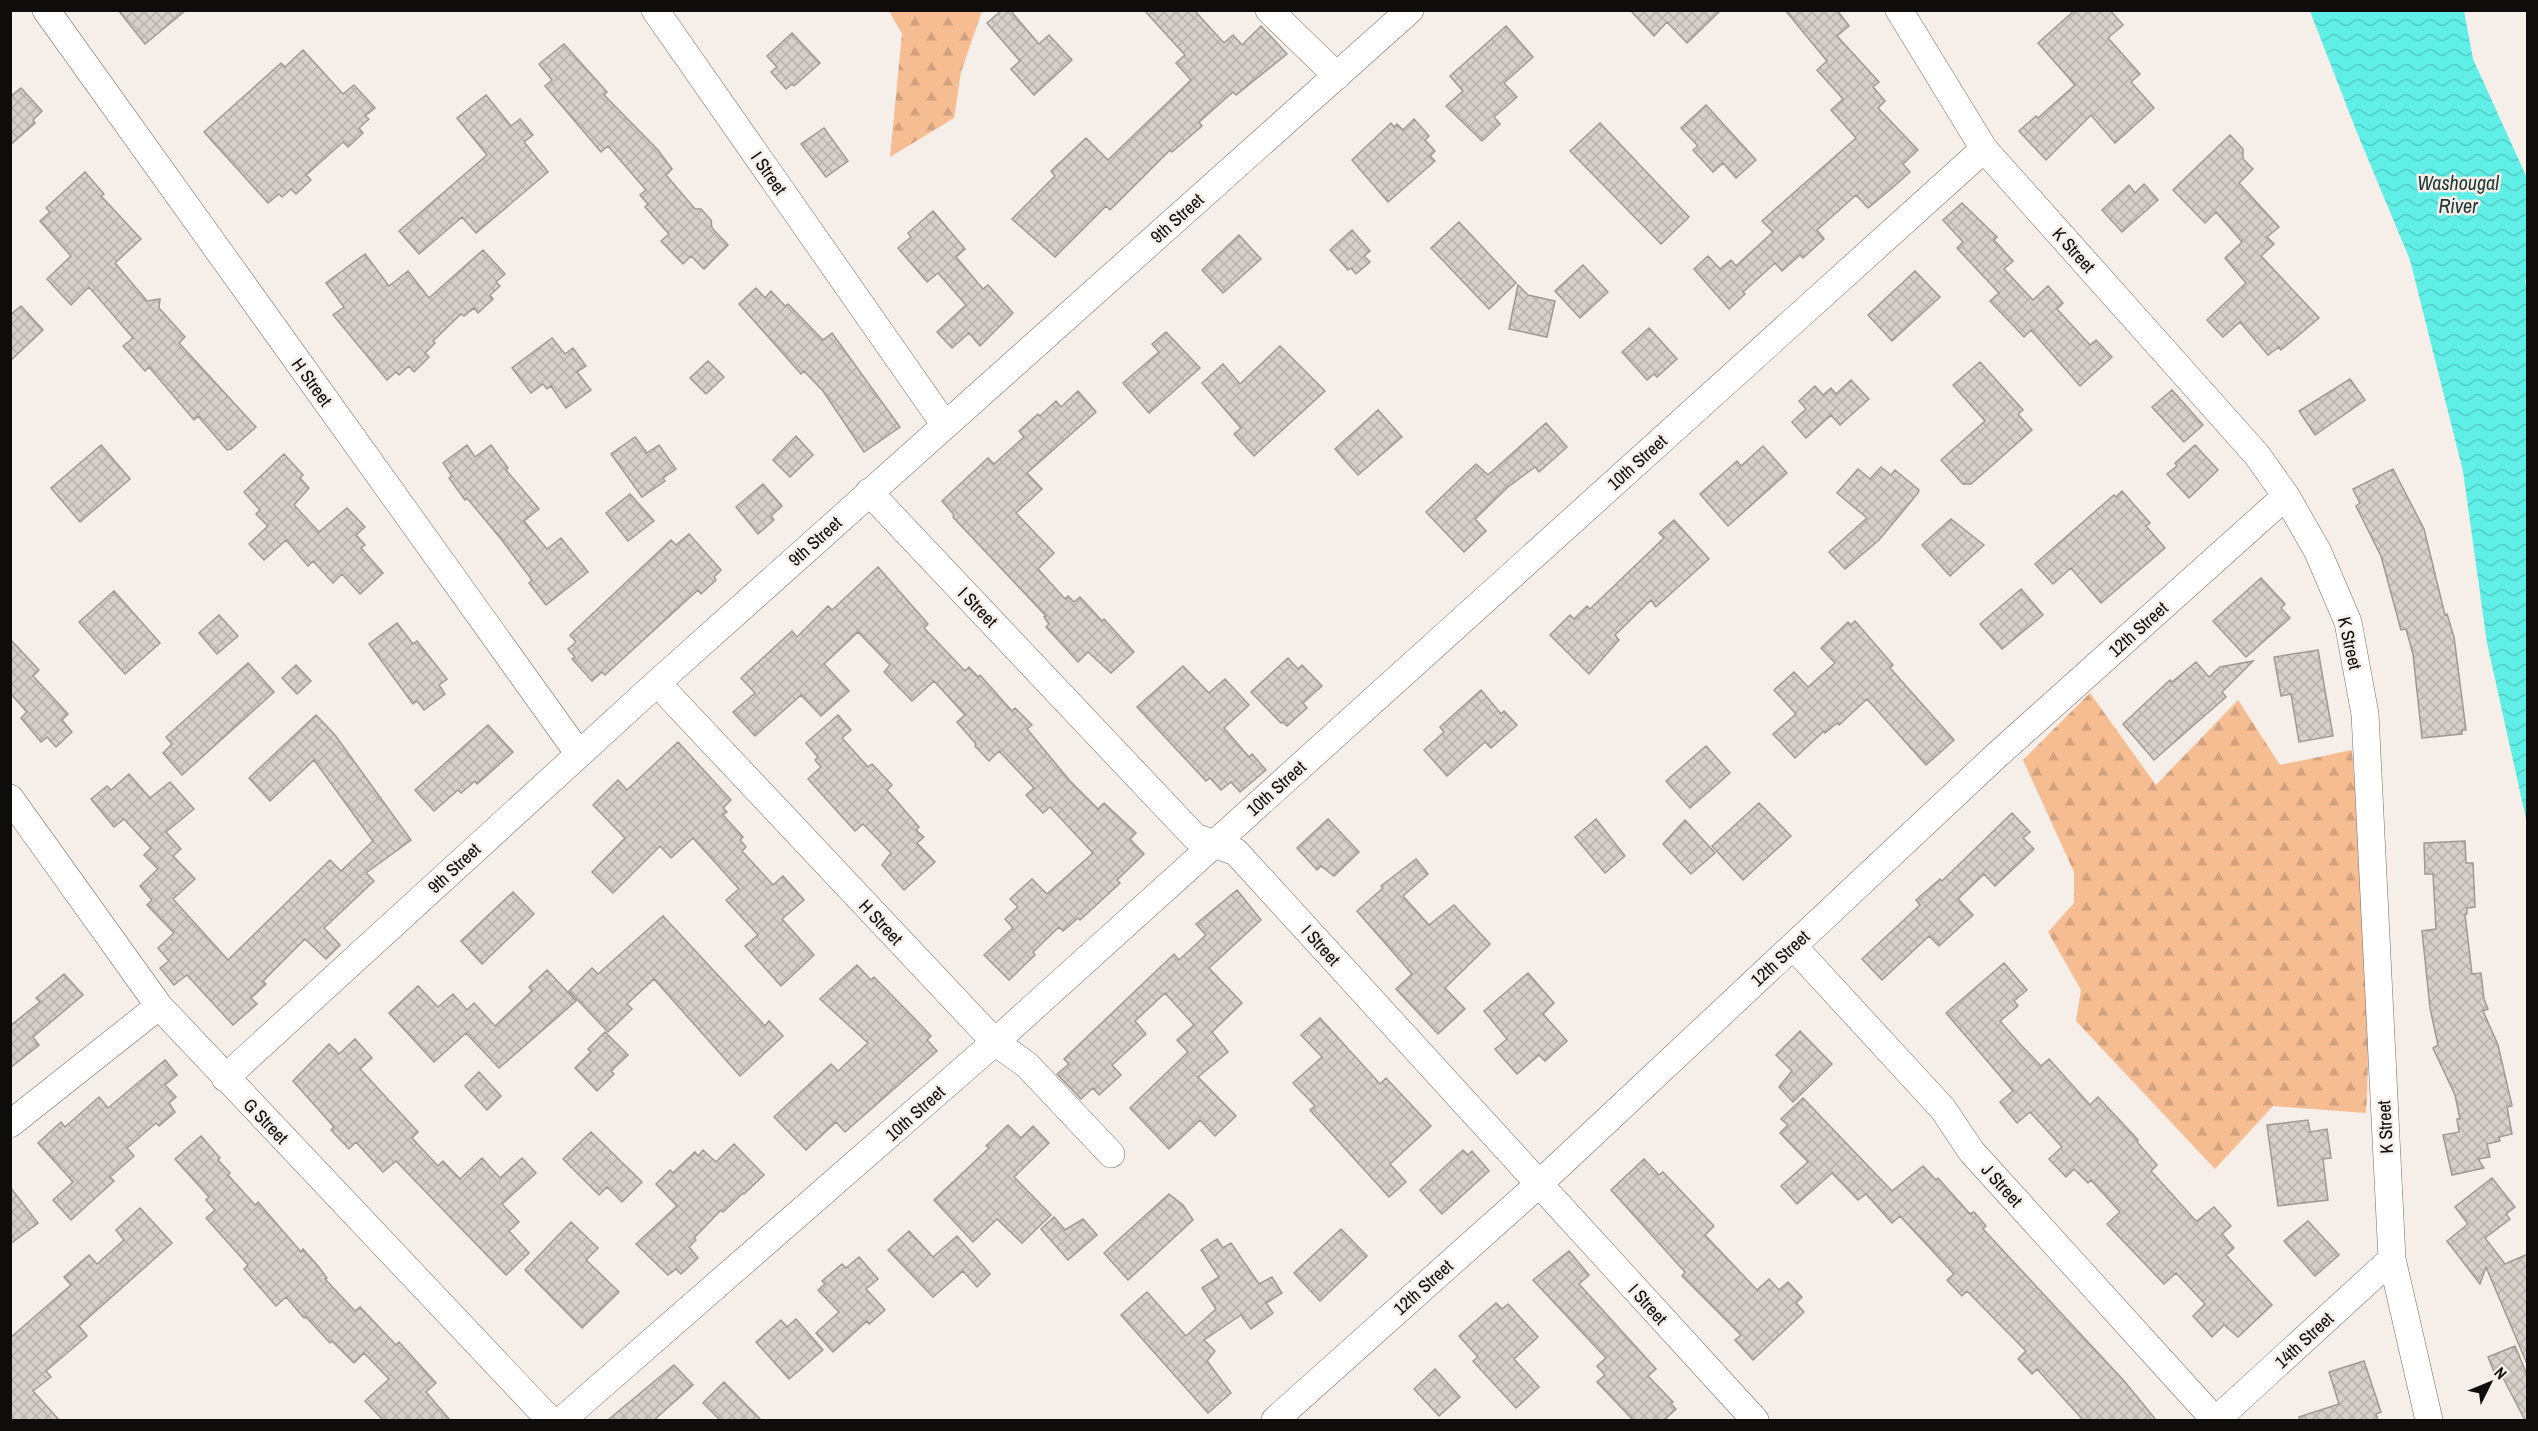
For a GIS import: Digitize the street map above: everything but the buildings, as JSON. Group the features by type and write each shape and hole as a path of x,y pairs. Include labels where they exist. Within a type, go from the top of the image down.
{"street":[{"name":"H Street","path":"46,10 579,754"},
{"name":"I Street","path":"655,10 945,425"},
{"path":"1269,10 1337,76"},
{"name":"9th Street","path":"225,1078 657,683 1410,10"},
{"name":"K Street","path":"1899,10 1984,149 2257,455 2286,496 2318,552 2348,622 2365,714 2392,1259 2429,1420"},
{"name":"10th Street","path":"562,1420 994,1042 1984,149"},
{"name":"I Street","path":"869,492 1195,837 1236,852 1755,1420"},
{"name":"12th Street","path":"1275,1420 1539,1184 1997,755 2286,496"},
{"name":"H Street","path":"657,683 994,1042 1027,1065 1112,1154"},
{"name":"G Street","path":"10,798 159,1006 550,1420"},
{"name":"J Street","path":"1792,946 1943,1109 1971,1151 2216,1420"},
{"path":"10,1124 159,1006"},
{"name":"14th Street","path":"2216,1420 2392,1259"}],"green space":[{"path":"889,11 982,11 961,72 954,118 890,157 902,34"},
{"path":"2090,693 2156,785 2238,700 2280,765 2352,750 2367,977 2366,1113 2273,1106 2215,1169 2076,1021 2081,990 2048,932 2074,903 2074,872 2023,760"}],"water":[{"name":"Washougal River","path":"2310,11 2464,11 2473,59 2527,178 2528,277 2525,281 2528,290 2527,823 2487,643 2463,471 2410,260"}]}
